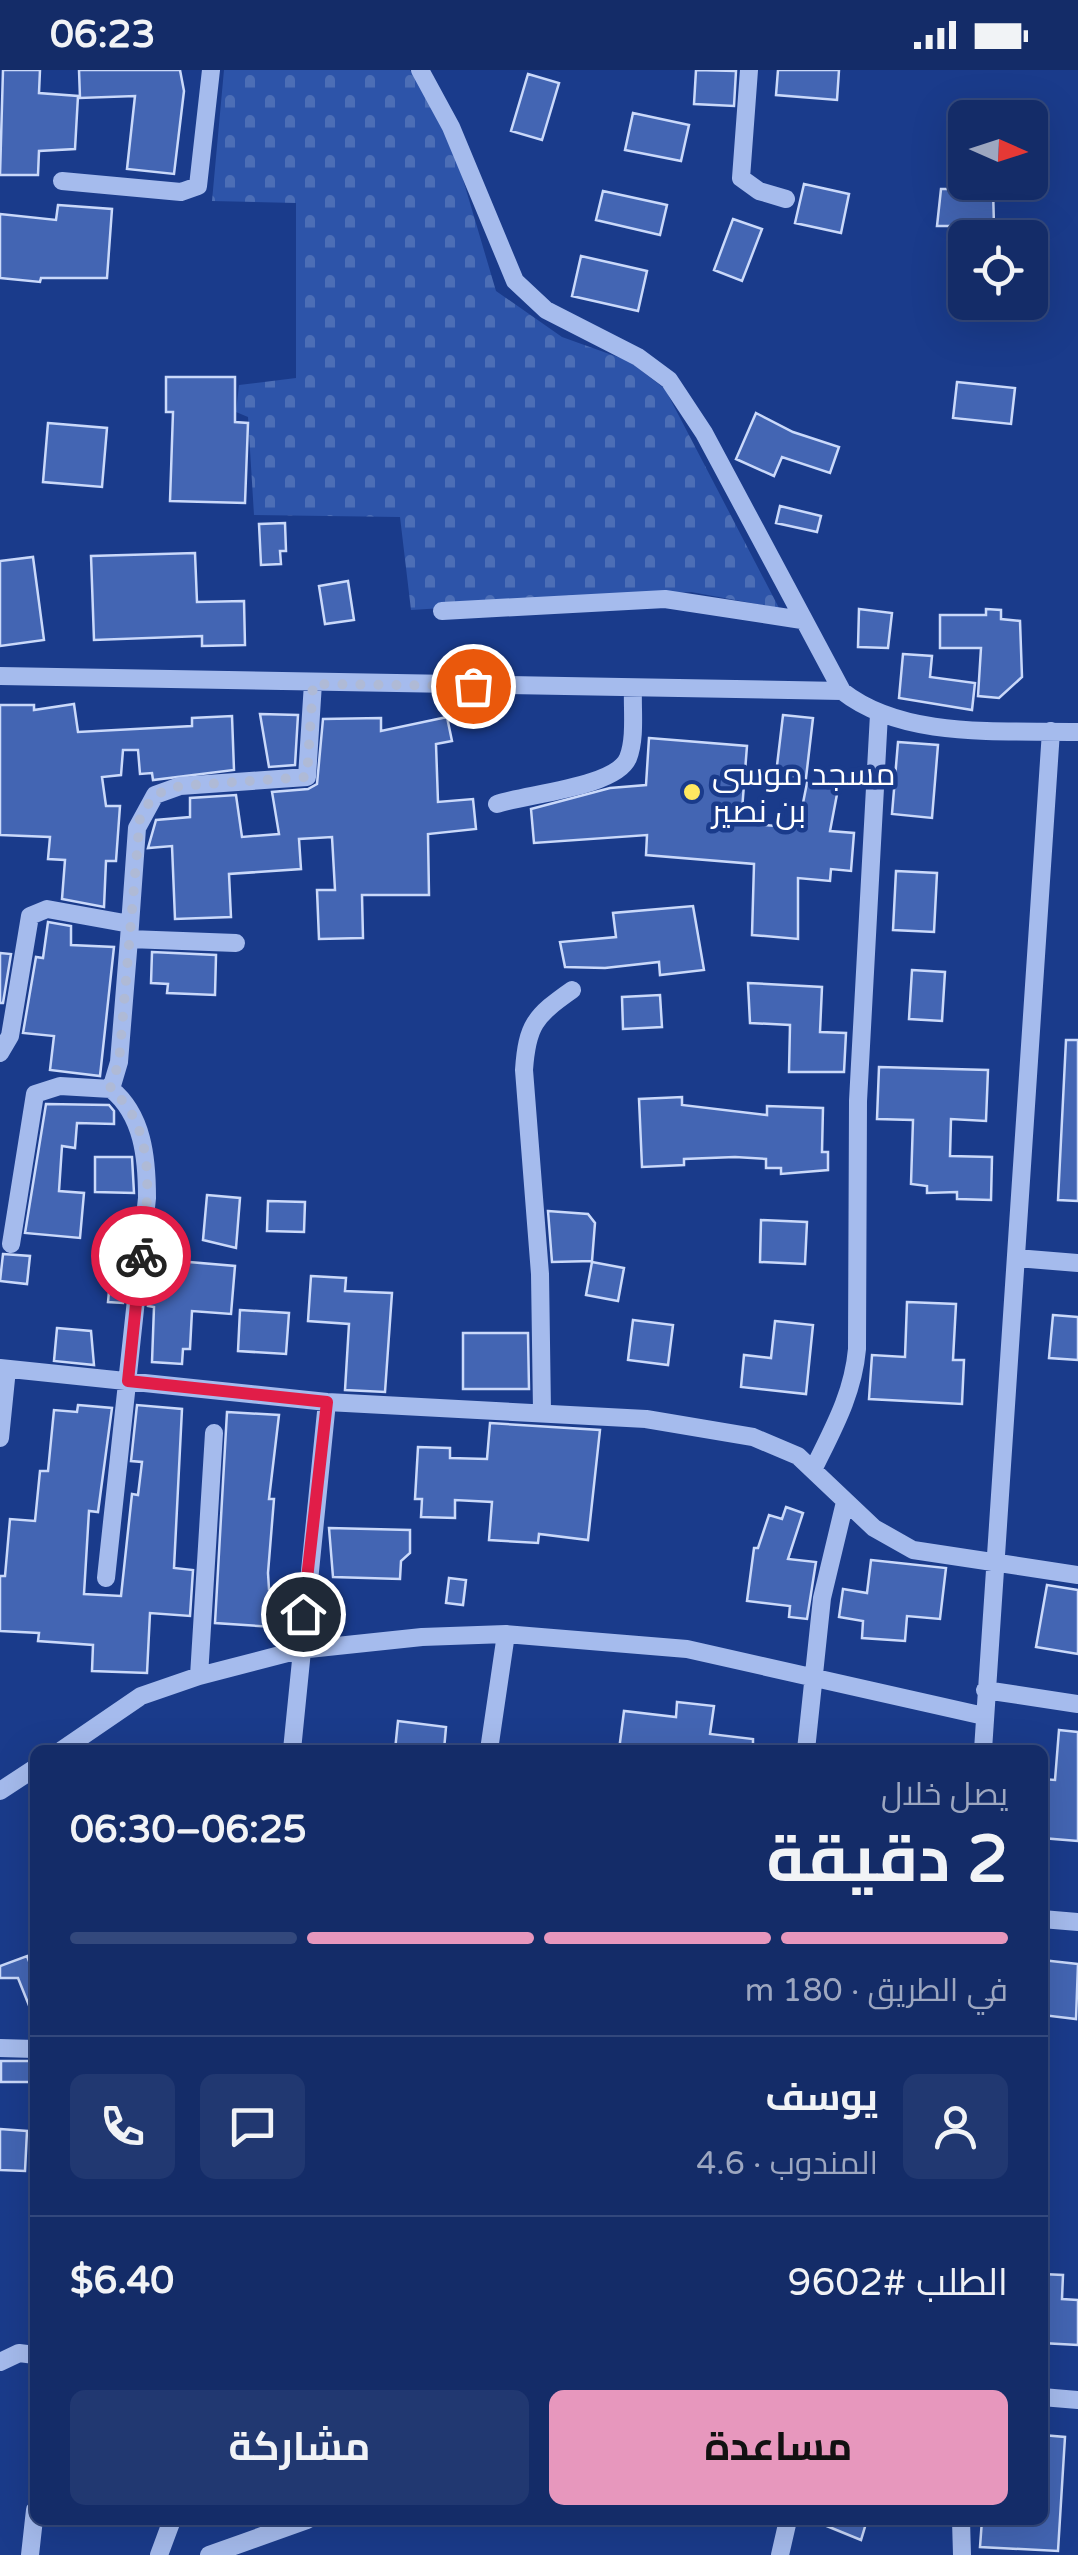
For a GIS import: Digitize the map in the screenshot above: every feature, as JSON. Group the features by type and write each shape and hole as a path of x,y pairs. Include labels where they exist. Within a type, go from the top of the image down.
{"street":[{"path":"62,181 180,192 198,186 211,70"},
{"path":"420,70 450,126 515,281 546,310 638,357 669,380 704,433 842,691 879,714 926,724 1078,732"},
{"path":"750,70 741,178 758,192 786,199"},
{"path":"442,611 665,599 802,620"},
{"path":"0,676 842,691"},
{"path":"110,1089 119,1062 136,828 154,795 180,786 307,777 313,684"},
{"path":"497,804 594,782 617,772 627,760 633,688"},
{"path":"814,1468 843,1410 856,1367 858,1100 879,714"},
{"path":"982,1745 1051,731"},
{"path":"0,1053 10,1036 26,935 36,910 129,932 236,943"},
{"path":"542,1411 540,1274 524,1070 526,1038 543,1011 572,990"},
{"path":"11,1244 35,1094 60,1086 110,1089 135,1119 147,1175 106,1578"},
{"path":"1016,1258 1078,1263"},
{"path":"0,1438 3,1368 327,1402 646,1419 780,1445 814,1468 845,1502 883,1534 913,1550 1078,1575"},
{"path":"292,1745 327,1402"},
{"path":"199,1676 214,1433"},
{"path":"807,1745 822,1598 845,1502"},
{"path":"490,1745 506,1634"},
{"path":"69,1745 129,1703 199,1676 300,1650 506,1634 687,1648 984,1716"},
{"path":"985,1690 1078,1704"},
{"path":"0,1791 30,1771"},
{"path":"1048,1920 1078,1922"},
{"path":"0,2048 30,2049"},
{"path":"0,2362 19,2353 30,2354"},
{"path":"1048,2398 1078,2400"},
{"path":"30,2555 33,2525"},
{"path":"159,2555 170,2525"},
{"path":"209,2555 293,2525"},
{"path":"780,2555 787,2525"},
{"path":"961,2525 962,2555"}],"green space":[{"path":"224,70 410,70 431,100 462,176 496,291 562,337 629,361 665,389 779,608 691,592 411,610 400,517 254,515 248,417 236,412 239,385 296,378 296,203 212,201"}],"building":[{"path":"3,70 40,70 39,93 78,96 75,149 39,151 38,175 0,175"},
{"path":"79,70 180,70 184,91 174,174 127,169 135,96 80,98"},
{"path":"696,70 736,71 734,106 694,104"},
{"path":"778,70 839,70 837,100 776,95"},
{"path":"528,74 559,83 542,140 511,131"},
{"path":"633,113 689,125 681,161 625,150"},
{"path":"804,184 849,194 841,233 795,223"},
{"path":"941,189 948,189 948,200 993,200 994,220 948,220 948,226 937,226"},
{"path":"603,191 667,205 660,235 596,220"},
{"path":"58,205 112,209 107,278 41,278 40,282 0,278 0,214 56,220"},
{"path":"733,219 762,229 742,281 714,270"},
{"path":"581,256 647,271 638,311 572,296"},
{"path":"166,377 235,377 235,422 248,423 245,503 170,501 173,412 166,412"},
{"path":"957,382 1015,388 1011,424 953,418"},
{"path":"756,413 793,432 839,447 830,473 782,457 774,476 736,459"},
{"path":"48,423 107,428 102,487 43,482"},
{"path":"780,506 821,516 817,532 776,523"},
{"path":"285,523 286,551 280,551 281,564 261,565 259,524"},
{"path":"195,553 197,602 244,601 245,645 202,646 202,636 94,640 91,556"},
{"path":"33,557 44,640 0,646 0,561"},
{"path":"348,581 354,620 325,624 319,586"},
{"path":"859,609 892,613 888,648 858,647"},
{"path":"986,609 1001,610 1001,619 1020,621 1022,677 999,698 978,696 981,648 940,648 940,615 986,615"},
{"path":"903,654 932,656 930,677 975,683 972,710 899,698"},
{"path":"74,704 78,732 192,726 192,718 232,716 234,770 153,780 152,773 140,774 138,750 123,750 121,775 102,777 106,806 120,806 116,861 106,861 104,907 62,899 65,860 48,859 50,837 0,835 0,705 34,705 34,710"},
{"path":"260,714 298,715 295,765 269,767"},
{"path":"783,715 813,718 806,778 776,774"},
{"path":"447,717 452,741 436,744 438,802 473,799 476,829 428,834 429,895 362,895 363,938 319,939 317,890 335,890 332,837 299,839 301,869 229,874 231,917 175,919 172,846 148,848 156,820 190,817 190,798 236,795 242,837 279,834 272,792 308,789 317,784 323,719 381,718 381,731"},
{"path":"649,738 747,746 741,823 798,828 807,783 838,789 830,831 854,833 851,871 831,869 830,881 798,878 798,939 752,935 754,864 646,855 647,835 534,843 531,809 610,788 646,785"},
{"path":"898,742 938,745 932,818 892,814"},
{"path":"896,871 937,873 934,932 893,930"},
{"path":"693,906 704,970 660,975 659,962 605,968 565,967 560,942 616,937 613,913"},
{"path":"48,922 71,926 71,945 114,947 100,1076 50,1070 54,1036 23,1033 36,957 43,958"},
{"path":"152,952 216,955 215,995 167,993 168,984 151,983"},
{"path":"0,953 11,954 3,1003 0,1003"},
{"path":"912,970 945,972 942,1021 909,1019"},
{"path":"748,983 822,987 820,1032 846,1033 844,1072 789,1072 790,1025 750,1023"},
{"path":"660,995 662,1027 623,1029 622,997"},
{"path":"1066,1040 1078,1040 1078,1201 1058,1200"},
{"path":"879,1067 988,1070 986,1121 951,1119 950,1156 992,1157 991,1200 957,1199 957,1192 927,1193 927,1186 911,1184 913,1120 877,1119"},
{"path":"682,1097 682,1105 767,1115 767,1106 823,1108 822,1152 828,1152 828,1170 781,1174 781,1168 766,1168 766,1159 735,1157 684,1159 684,1165 642,1167 639,1099"},
{"path":"46,1104 109,1105 114,1111 114,1124 77,1123 75,1148 62,1146 59,1191 84,1193 80,1238 25,1233"},
{"path":"95,1157 132,1157 134,1193 95,1192"},
{"path":"207,1195 240,1198 236,1248 203,1240"},
{"path":"268,1201 305,1202 304,1232 267,1231"},
{"path":"548,1211 588,1214 595,1223 592,1261 552,1262"},
{"path":"761,1220 807,1222 805,1264 760,1262"},
{"path":"3,1254 30,1256 27,1284 0,1281"},
{"path":"154,1259 235,1266 231,1314 192,1311 190,1349 183,1349 182,1364 152,1362 154,1307 148,1306"},
{"path":"592,1262 624,1268 618,1301 586,1295"},
{"path":"311,1276 346,1278 345,1291 392,1293 385,1392 345,1390 349,1324 308,1321"},
{"path":"110,1281 125,1283 123,1303 108,1302"},
{"path":"907,1302 956,1304 953,1360 964,1360 962,1404 869,1399 872,1355 905,1357"},
{"path":"240,1310 289,1313 286,1354 238,1351"},
{"path":"1053,1315 1078,1317 1078,1360 1049,1358"},
{"path":"633,1320 673,1325 668,1365 628,1360"},
{"path":"775,1321 813,1325 806,1394 741,1387 744,1355 771,1358"},
{"path":"57,1328 91,1331 94,1365 54,1361"},
{"path":"463,1333 528,1333 529,1389 463,1389"},
{"path":"78,1405 112,1408 98,1512 89,1511 84,1594 121,1596 132,1494 138,1495 142,1462 131,1461 137,1405 182,1409 174,1568 193,1570 190,1616 150,1613 147,1673 92,1671 93,1645 38,1641 39,1633 0,1631 0,1576 5,1576 10,1519 35,1521 40,1471 48,1471 54,1410 77,1412"},
{"path":"227,1412 279,1415 269,1499 274,1499 268,1573 269,1589 276,1589 273,1627 215,1623"},
{"path":"490,1423 600,1430 588,1540 539,1534 538,1543 489,1540 492,1502 455,1500 455,1518 421,1517 422,1499 415,1499 418,1447 450,1448 450,1458 487,1459"},
{"path":"786,1507 803,1513 788,1559 816,1562 807,1619 789,1617 790,1606 747,1601 754,1548 758,1548 769,1515 782,1519"},
{"path":"329,1528 410,1530 410,1553 401,1561 400,1579 333,1577"},
{"path":"871,1560 946,1568 940,1619 907,1616 905,1641 862,1638 863,1621 839,1617 843,1589 867,1593"},
{"path":"449,1578 466,1580 463,1605 446,1603"},
{"path":"1047,1585 1078,1590 1078,1654 1036,1647"},
{"path":"677,1702 714,1706 710,1734 753,1739 753,1745 620,1745 624,1711 676,1717"},
{"path":"398,1721 446,1727 444,1745 396,1745"},
{"path":"1059,1730 1078,1732 1078,1841 1048,1838 1048,1779 1055,1780"},
{"path":"27,1956 30,2008 18,1978 0,1978 0,1966"},
{"path":"1048,1961 1078,1964 1076,2019 1048,2016"},
{"path":"1,2061 30,2061 30,2082 1,2082"},
{"path":"0,2129 27,2131 25,2171 0,2170"},
{"path":"1048,2274 1063,2275 1062,2299 1078,2300 1078,2345 1048,2343"},
{"path":"1048,2436 1065,2437 1058,2551 980,2547 982,2525 1048,2525"},
{"path":"824,2525 866,2525 861,2540"}],"way so far":[{"path":"141,1256 146,1161 130,1108 110,1089 119,1062 134,848 140,817 154,795 180,786 307,777 313,684 473,686"}],"place":[{"name":"مسجد موسى بن نصير","path":"692,792"}],"route":[{"path":"141,1256 128,1381 327,1402 303,1614"}]}
